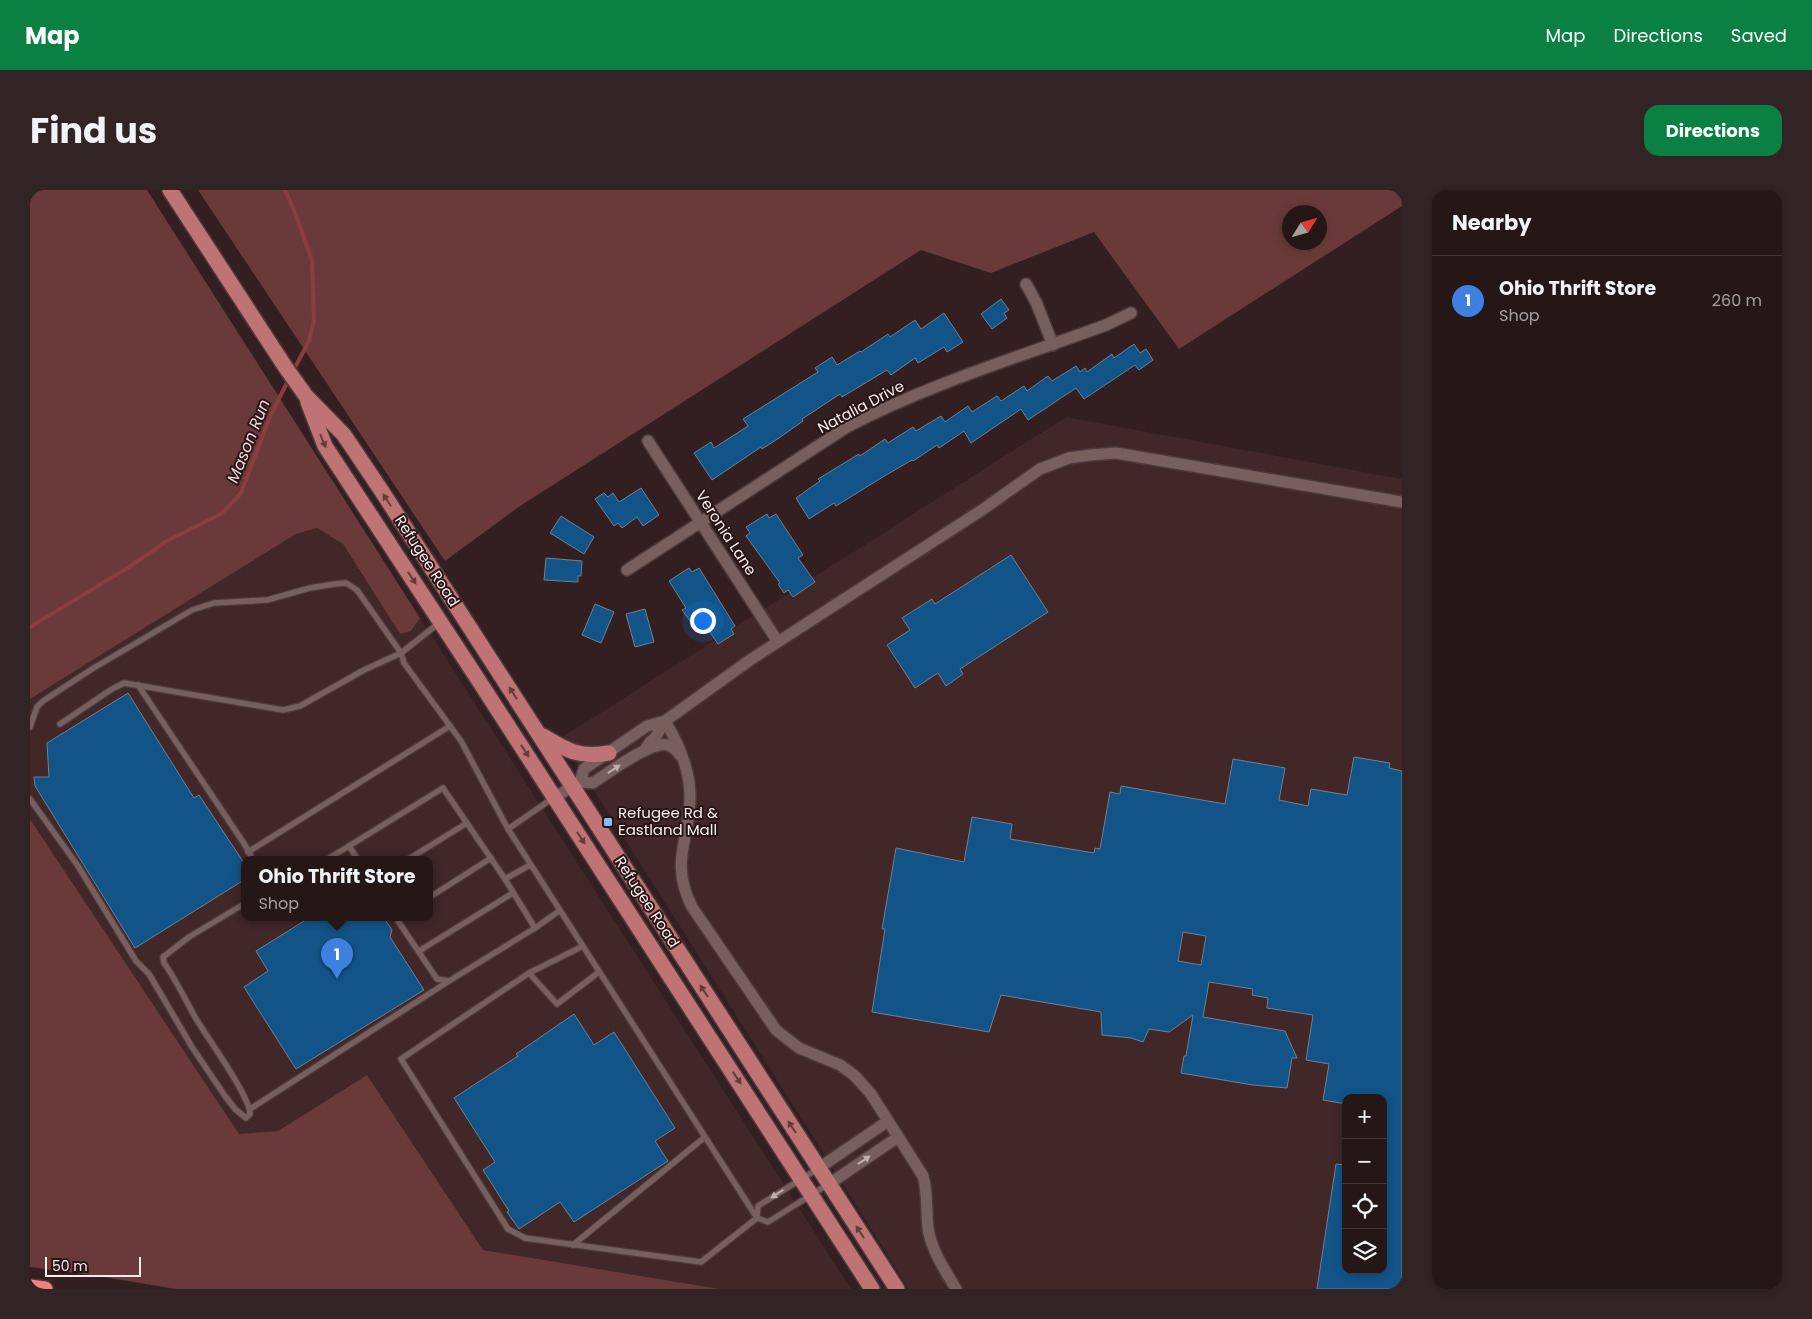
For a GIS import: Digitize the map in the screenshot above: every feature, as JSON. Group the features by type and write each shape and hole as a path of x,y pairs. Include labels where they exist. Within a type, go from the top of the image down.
{"highway":[{"path":"30,1287 45,1289"}],"main road":[{"name":"Refugee Road","path":"170,190 286,368 302,390 344,436 540,734 576,784 897,1289"},
{"name":"Refugee Road","path":"302,390 325,446 555,797 872,1289"},
{"path":"540,734 564,749 584,756 609,753"}],"street":[{"path":"1026,284 1036,302 1052,344"},
{"name":"Natalia Drive","path":"627,570 700,521 874,413 909,397 1106,325 1131,313"},
{"name":"Veronia Lane","path":"648,441 778,642"},
{"path":"576,784 584,769 647,726 665,721 732,672 982,510 1040,469 1064,459 1090,454 1116,453 1402,502"},
{"path":"646,748 655,738 665,721"},
{"path":"665,721 676,739 683,758 690,797 680,866 686,893 695,912 776,1030 788,1041 804,1051 840,1065 852,1072 871,1094 923,1176 926,1188 930,1236 937,1256 956,1289"},
{"path":"555,797 576,784 593,783 646,748 666,744 683,758"},
{"path":"819,1168 888,1121"},
{"path":"829,1184 898,1137"}],"lane":[{"path":"30,727 37,707 44,701 92,669 192,610 214,602 267,600 310,588 346,583 357,590 401,653 404,663 461,742 508,829 530,865 758,1218 768,1222 829,1184"},
{"path":"60,724 112,688 124,683 283,710 300,706 364,670 401,653 441,622"},
{"path":"138,685 250,856"},
{"path":"248,852 450,726"},
{"path":"333,856 443,788 491,858 535,928"},
{"path":"508,829 555,797"},
{"path":"30,799 78,866 136,961 149,974 192,1047 225,1096 235,1109 246,1118 250,1114 250,1109 243,1094 164,963 163,957 189,937 241,906"},
{"path":"414,856 467,824"},
{"path":"349,846 355,856"},
{"path":"433,895 491,858"},
{"path":"505,880 530,865"},
{"path":"419,952 513,892"},
{"path":"250,1109 559,911"},
{"path":"398,921 437,979 448,981"},
{"path":"583,946 529,973 401,1059 508,1229 525,1238 701,1262 758,1218"},
{"path":"529,973 557,1004 599,972"},
{"path":"573,1245 705,1137"},
{"path":"758,1218 758,1206 819,1168"}],"shaded area":[{"path":"30,190 147,190 420,618 411,631 400,634 343,544 317,528 296,534 30,699"},
{"path":"198,190 1402,190 1402,206 1179,349 1094,232 991,273 921,250 517,508 445,561"},
{"path":"1066,417 1402,479 1402,1289 909,1289 561,738"},
{"path":"317,528 343,544 400,634 411,631 420,618 851,1289 720,1289 483,1250 367,1075 278,1131 239,1134 30,819 30,699 296,534"},
{"path":"30,819 239,1134 278,1131 367,1075 483,1250 720,1289 176,1289 30,1267"}],"building":[{"path":"1001,299 1009,310 1004,313 1007,318 992,329 981,314"},
{"path":"944,313 963,342 947,352 944,347 918,363 915,358 891,375 887,370 842,397 840,394 802,419 803,421 779,438 762,449 761,447 712,480 694,453 711,442 714,448 748,426 743,419 818,372 815,368 832,357 837,365 888,334 890,337 915,320 921,329"},
{"path":"1134,344 1140,353 1146,349 1153,360 1139,370 1135,365 1084,399 1076,388 1028,420 1021,409 971,443 964,431 939,448 937,445 836,506 834,503 809,519 796,498 820,481 818,479 859,454 860,456 885,439 888,443 913,427 916,431 941,416 945,422 968,406 972,412 997,396 1001,401 1024,386 1027,391 1048,376 1052,381 1076,366 1080,372 1085,368 1087,372 1112,354 1114,358"},
{"path":"641,488 659,515 643,526 637,517 622,528 618,523 614,526 595,499 604,493 608,497 613,493 619,502"},
{"path":"767,514 769,518 776,514 803,555 798,558 815,582 793,597 788,590 784,593 778,584 780,583 746,536 750,533 746,527"},
{"path":"561,516 594,537 584,554 550,533"},
{"path":"1011,555 1048,612 960,669 963,674 946,686 938,673 915,688 887,645 910,630 902,618 932,599 935,604"},
{"path":"546,558 582,561 581,576 578,576 578,582 544,580"},
{"path":"689,568 692,572 699,568 735,626 731,629 734,634 718,644 702,621 699,623 695,617 690,621 682,610 686,608 669,581"},
{"path":"595,604 614,612 601,643 582,635"},
{"path":"645,609 654,642 635,647 626,614"},
{"path":"128,693 194,798 199,795 241,858 241,882 135,948 35,786 34,777 49,777 47,743"},
{"path":"1354,757 1390,763 1389,768 1402,771 1402,1289 1317,1289 1336,1164 1342,1165 1342,1274 1387,1274 1387,1094 1342,1094 1342,1103 1323,1100 1329,1064 1306,1060 1313,1015 1267,1008 1268,998 1252,995 1253,989 1209,982 1203,1017 1285,1031 1297,1058 1292,1058 1287,1088 1253,1085 1181,1073 1193,1015 1169,1032 1149,1029 1143,1042 1131,1038 1102,1035 1101,1012 1001,995 989,1032 872,1012 885,929 882,929 896,848 964,862 972,817 1012,824 1010,839 1094,853 1095,848 1100,849 1110,792 1120,794 1121,786 1225,804 1233,759 1285,768 1279,800 1308,806 1311,789 1347,795","holes":["1183,932 1206,936 1201,965 1178,961"]},
{"path":"304,921 386,921 392,930 390,937 424,990 296,1069 244,987 268,971 256,951"},
{"path":"574,1014 594,1045 614,1032 675,1128 655,1141 668,1161 574,1222 560,1202 519,1229 483,1170 495,1162 454,1098 518,1056 516,1054"}],"waterway":[{"name":"Mason Run","path":"285,190 312,260 314,320 309,341 293,371"},
{"name":"Mason Run","path":"30,627 129,567 165,542 221,514 241,493 271,414 289,379"}],"place":[{"name":"Refugee Rd & Eastland Mall","path":"608,822"},
{"name":"Ohio Thrift Store","path":"337,979"}]}
